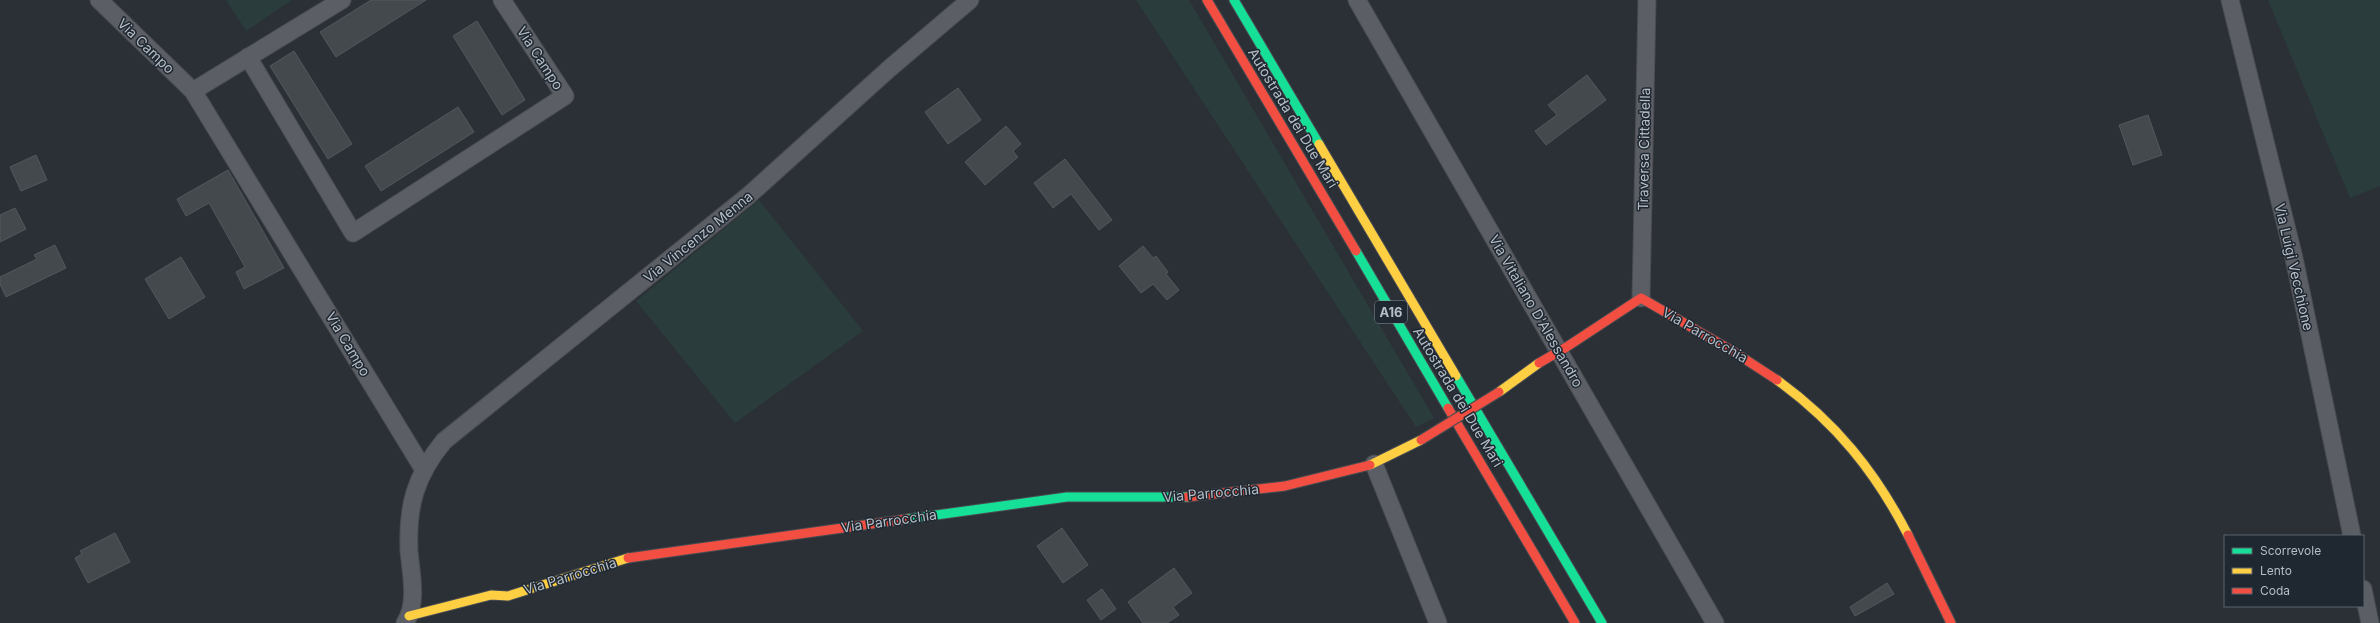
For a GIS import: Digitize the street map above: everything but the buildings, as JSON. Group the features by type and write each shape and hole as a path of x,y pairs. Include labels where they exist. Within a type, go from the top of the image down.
{"main road":[{"name":"Autostrada dei Due Mari","path":"1207,0 1575,623"},
{"name":"Autostrada dei Due Mari","path":"1234,0 1602,623"},
{"name":"Via Parrocchia","path":"407,620 491,595 508,596 619,560 683,549 1067,497 1182,498 1285,486 1344,473 1374,464 1421,440 1499,392 1539,363 1565,348 1641,298 1767,372 1804,399 1839,434 1869,468 1891,504 1914,546 1951,623"}],"street":[{"name":"Via Campo","path":"99,0 193,91 424,470"},
{"path":"193,91 342,0"},
{"name":"Via Campo","path":"248,58 354,233 565,96 502,0"},
{"name":"Via Vincenzo Menna","path":"424,470 430,457 444,441 748,196 890,68 970,0"},
{"name":"Via Vitaliano D'Alessandro","path":"1357,0 1715,623"},
{"name":"Traversa Cittadella","path":"1641,298 1647,0"},
{"name":"Via Luigi Vecchione","path":"2230,0 2294,258 2352,535"},
{"path":"1374,464 1438,623"},
{"path":"407,620 413,590 409,550 410,510 415,488 424,470"},
{"path":"2364,594 2370,623"}],"shaded area":[{"path":"226,0 292,0 246,31"},
{"path":"1136,0 1189,0 1434,418 1416,427"},
{"path":"2268,0 2380,0 2380,186 2350,198"},
{"path":"759,200 863,331 735,423 636,301"}],"traffic: fast":[{"path":"1234,0 1319,144"},
{"path":"1356,251 1448,408"},
{"path":"1456,376 1602,623"},
{"path":"907,519 1067,497 1187,497"}],"traffic: slow":[{"path":"1319,144 1456,376"},
{"path":"1499,392 1539,363"},
{"path":"1777,380 1818,413 1836,431 1868,469 1908,535"},
{"path":"1370,465 1421,440"},
{"path":"409,616 491,595 508,596 628,558"}],"traffic: jam":[{"path":"1207,0 1356,251"},
{"path":"1565,348 1641,298 1734,352 1777,380"},
{"path":"1539,363 1565,348"},
{"path":"1421,440 1499,392"},
{"path":"1448,408 1575,623"},
{"path":"1187,497 1285,486 1370,465"},
{"path":"628,558 907,519"},
{"path":"1908,535 1951,623"}]}
